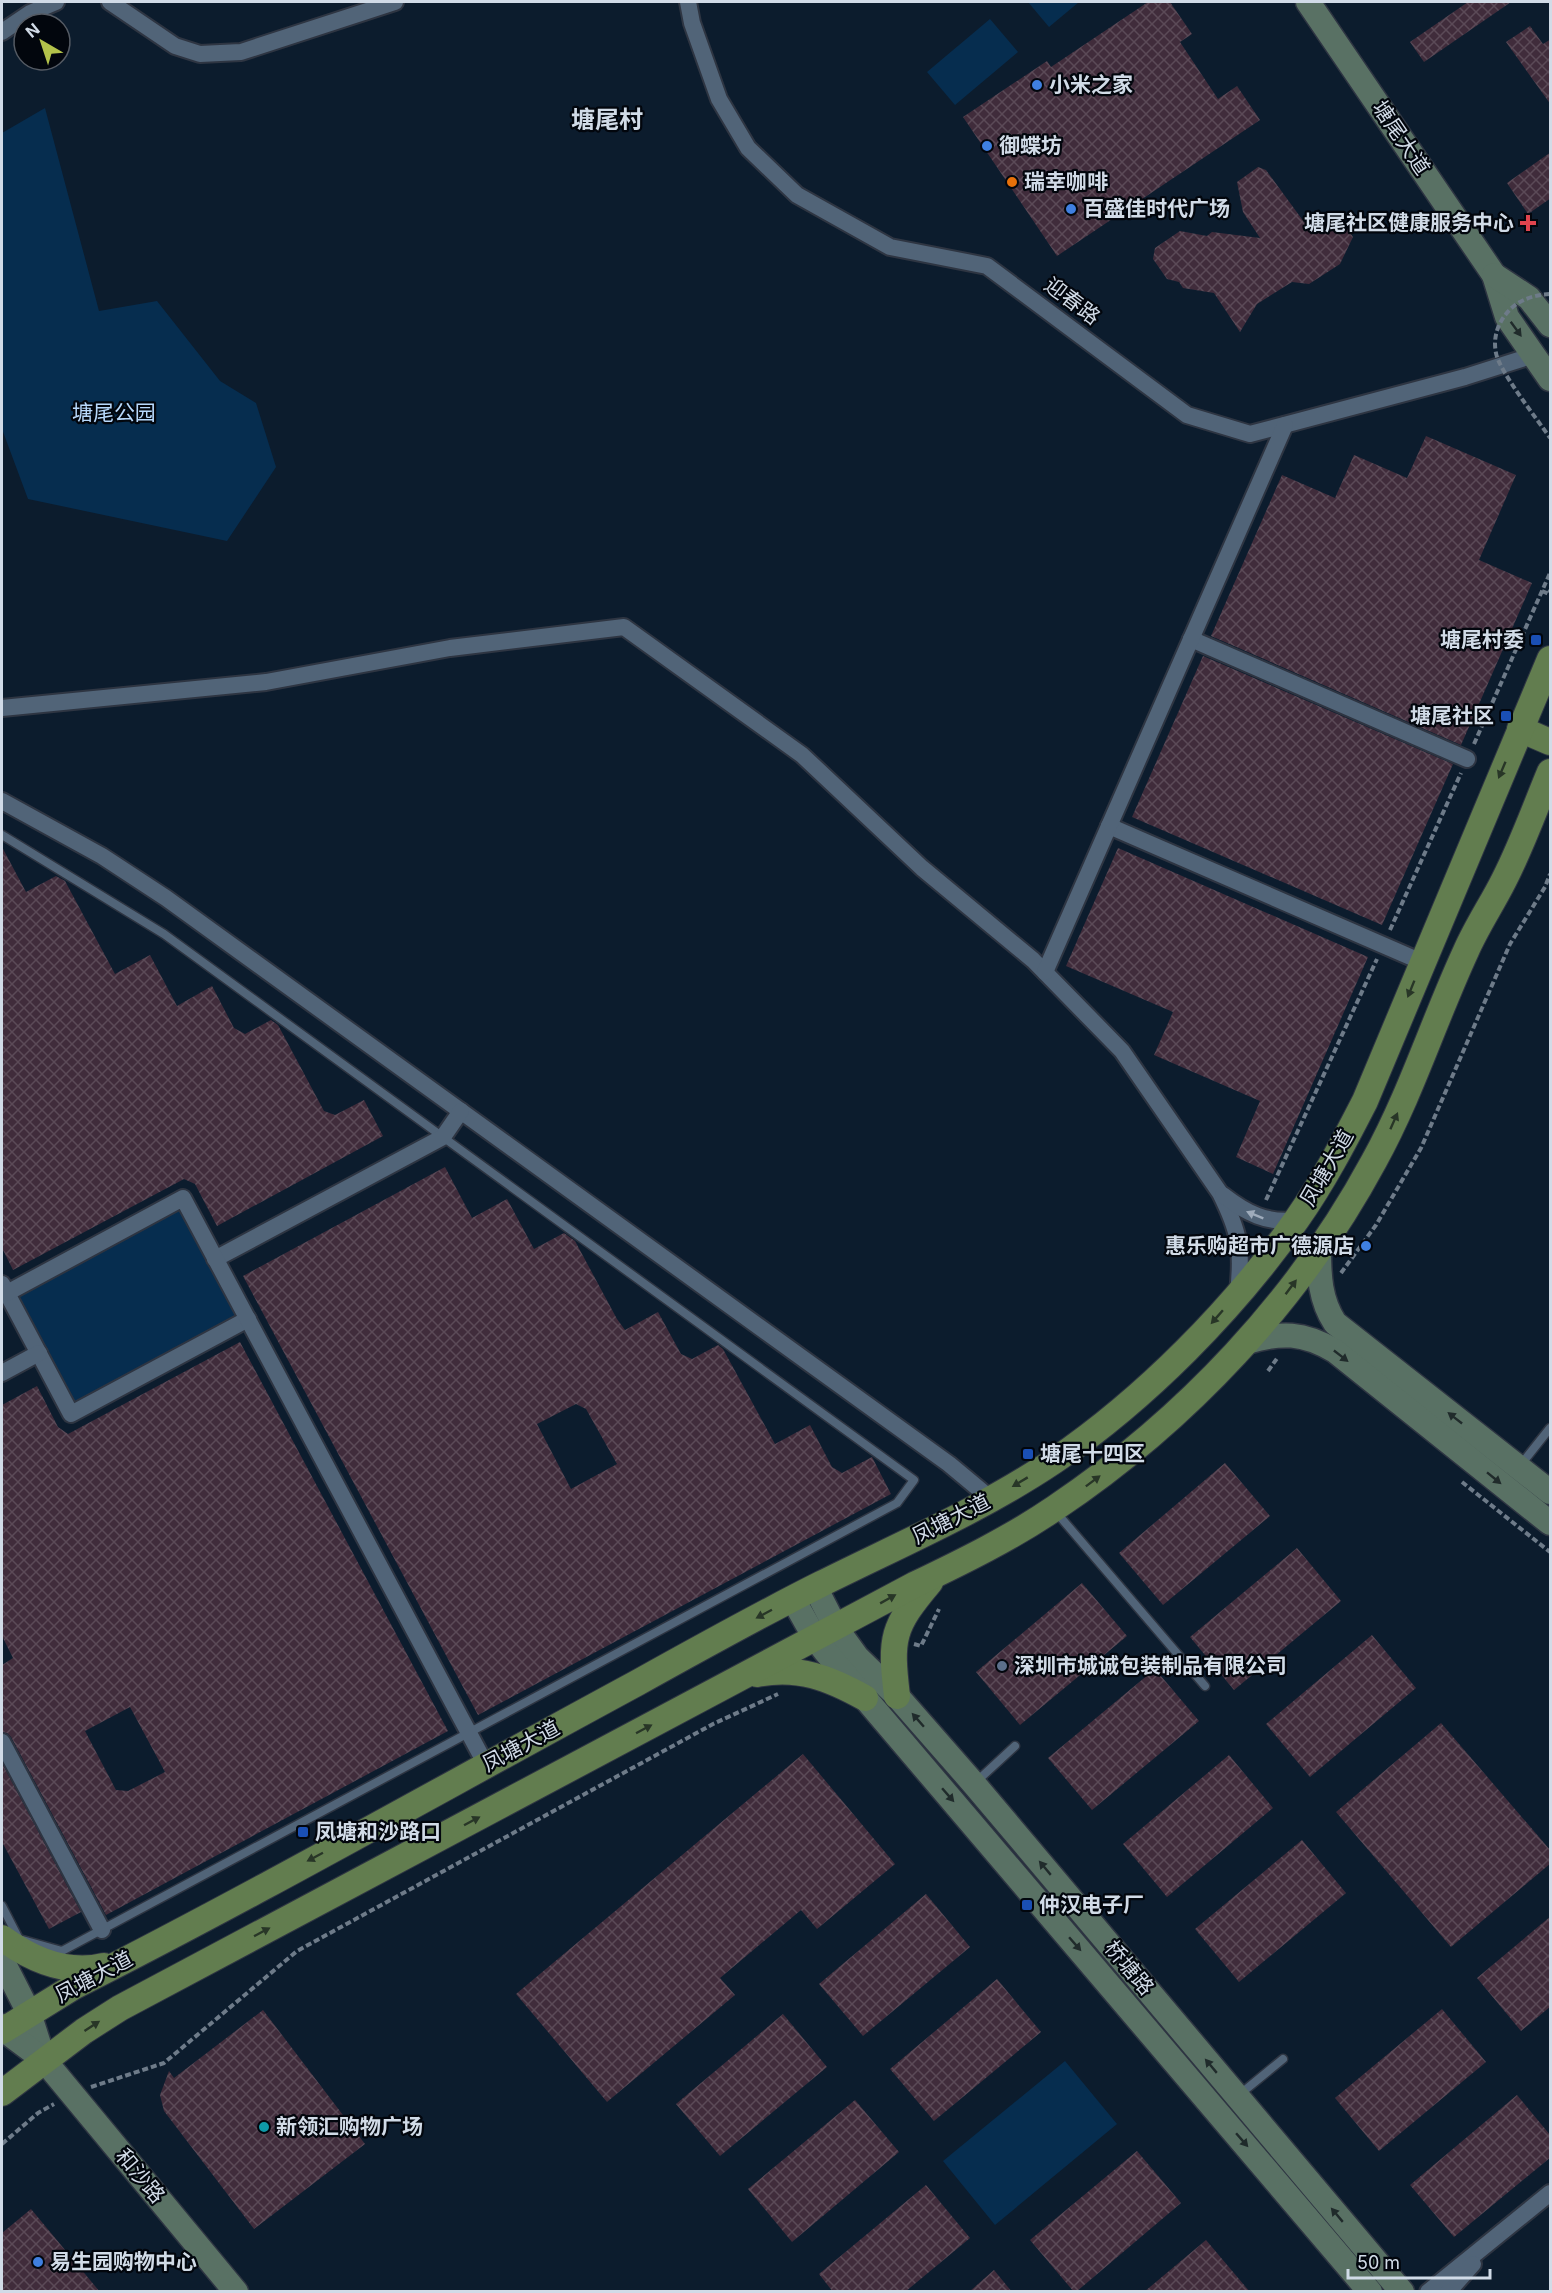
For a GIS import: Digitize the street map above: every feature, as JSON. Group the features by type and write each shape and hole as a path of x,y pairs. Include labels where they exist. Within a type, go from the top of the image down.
{"main road":[{"name":"凤塘大道","path":"2,2029 74,1987 804,1593 991,1499 1051,1463 1098,1430 1180,1356 1238,1292 1297,1220 1342,1145 1365,1101 1551,659"},
{"path":"1520,729 1551,742"},
{"name":"凤塘大道","path":"2,2093 44,2060 120,2008 742,1676 1005,1539 1054,1509 1128,1454 1167,1421 1206,1385 1270,1315 1319,1249 1355,1195 1392,1126 1467,949 1505,879 1551,772"},
{"path":"897,1696 892,1655 894,1640 902,1619 936,1574"},
{"path":"742,1676 778,1670 803,1672 824,1678 865,1698"},
{"path":"2,1938 37,1960 61,1967 90,1969 122,1962"}],"street":[{"path":"2,32 30,13 57,2"},
{"path":"110,2 175,46 200,54 240,52 395,2"},
{"name":"迎春路","path":"688,2 692,23 719,99 748,148 797,195 890,247 987,266 1187,415 1250,434 1465,377 1534,355"},
{"name":"塘尾大道","path":"1308,2 1494,275 1507,317 1551,379"},
{"name":"塘尾大道","path":"1494,275 1529,298 1551,326"},
{"path":"1045,972 1285,425"},
{"path":"2,708 266,682 450,648 624,627 802,755 922,868 1045,972 1122,1050 1220,1193 1238,1236 1241,1262 1238,1292"},
{"path":"1191,639 1467,759"},
{"path":"2,801 102,856 166,898 949,1464 991,1499"},
{"path":"1109,826 1422,962"},
{"path":"215,1258 442,1137 460,1111"},
{"path":"1220,1193 1240,1208 1258,1217 1274,1221 1297,1220"},
{"path":"248,1319 71,1414 4,1288 183,1198 248,1319 486,1765"},
{"path":"1319,1249 1322,1299 1335,1323 1347,1335 1551,1492"},
{"path":"1247,1342 1272,1335 1292,1335 1321,1343 1335,1351 1551,1523"},
{"path":"2,1373 39,1353"},
{"name":"桥塘路","path":"804,1593 865,1698 1324,2235 1370,2292"},
{"name":"桥塘路","path":"826,1633 857,1657 897,1696 974,1784 1402,2292"},
{"path":"2,1742 102,1930"},
{"name":"和沙路","path":"2,1960 29,2013 44,2060"},
{"name":"和沙路","path":"2,2029 44,2060 236,2292"},
{"path":"1428,2292 1551,2193"},
{"path":"1448,2292 1502,2232"}],"lane":[{"path":"2,835 164,934 914,1480 897,1503 62,1951 19,1939 2,1906"},
{"path":"1519,1467 1551,1428"},
{"path":"1054,1509 1205,1686"},
{"path":"974,1784 1015,1746"},
{"path":"1237,2096 1283,2059"}],"path":[{"path":"1551,294 1532,297 1514,306 1501,321 1495,342 1499,363 1551,438"},
{"path":"1258,1217 1551,573"},
{"path":"1542,591 1550,592"},
{"path":"1322,1299 1376,1225 1421,1148 1510,944 1551,874"},
{"path":"1268,1371 1292,1335"},
{"path":"910,1644 921,1646 939,1609"},
{"path":"2,2144 38,2114 72,2093 164,2063 297,1951 713,1724"}],"green space":[{"path":"1028,2 1079,2 1049,27"},
{"path":"990,19 1018,52 955,105 927,72"},
{"name":"塘尾公园","path":"45,108 99,311 157,301 220,381 256,403 276,467 227,541 28,499 2,429 2,133"},
{"path":"179,1209 236,1315 75,1402 18,1297"},
{"path":"1065,2061 1117,2124 995,2225 943,2161"}],"building":[{"name":"百盛佳时代广场","path":"1148,2 1170,2 1192,34 1180,42 1218,99 1237,86 1260,120 1057,256 963,117 1047,61 1051,67"},
{"path":"1468,2 1511,2 1424,62 1410,42"},
{"path":"1530,26 1543,44 1551,39 1551,105 1506,42"},
{"path":"1551,152 1551,198 1528,214 1507,183"},
{"path":"1258,167 1266,170 1304,222 1341,219 1353,237 1340,264 1309,284 1292,282 1257,304 1240,332 1214,293 1183,288 1179,282 1167,279 1153,259 1155,248 1180,231 1207,236 1212,232 1260,238 1243,212 1237,182"},
{"path":"1426,436 1516,475 1479,560 1532,583 1461,745 1211,636 1282,475 1335,498 1354,455 1407,478"},
{"path":"1203,656 1453,764 1382,925 1132,817"},
{"path":"2,847 26,892 56,876 65,881 115,974 150,955 177,1006 212,986 234,1028 245,1034 271,1020 278,1025 324,1111 335,1115 364,1100 383,1136 217,1226 195,1184 184,1179 13,1270 2,1248"},
{"path":"1118,848 1368,957 1273,1174 1236,1157 1260,1101 1154,1055 1173,1012 1066,966"},
{"path":"445,1167 472,1218 507,1199 534,1249 564,1233 575,1241 625,1330 658,1312 681,1354 692,1359 718,1345 723,1349 775,1444 810,1425 832,1467 842,1473 872,1457 891,1494 478,1715 243,1276","holes":["576,1404 586,1409 617,1464 571,1489 537,1424"]},
{"path":"240,1342 448,1731 106,1915 11,1737 2,1732 2,1665 13,1658 2,1636 2,1405 37,1386 58,1427 68,1434","holes":["130,1707 165,1772 128,1791 116,1790 85,1731"]},
{"path":"1225,1463 1270,1516 1163,1605 1119,1553"},
{"path":"1297,1548 1341,1601 1234,1690 1190,1637"},
{"path":"1082,1583 1127,1636 1020,1725 976,1672"},
{"path":"1372,1635 1416,1688 1310,1777 1266,1724"},
{"path":"1155,1669 1199,1721 1092,1810 1048,1758"},
{"path":"1441,1723 1551,1851 1551,1863 1451,1947 1336,1812"},
{"path":"803,1754 895,1864 817,1929 801,1910 720,1978 735,1995 607,2102 516,1994"},
{"path":"1229,1755 1273,1808 1167,1897 1123,1844"},
{"path":"2,1763 81,1912 49,1929 2,1842"},
{"path":"1302,1840 1346,1893 1239,1982 1195,1929"},
{"path":"926,1894 970,1947 863,2036 819,1984"},
{"path":"1551,1916 1551,2006 1521,2031 1477,1978"},
{"path":"997,1979 1041,2032 934,2121 890,2069"},
{"path":"1442,2009 1486,2062 1379,2151 1335,2098"},
{"name":"新领汇购物广场","path":"263,2010 365,2144 254,2229 164,2111 160,2095 169,2071 174,2078"},
{"path":"783,2014 827,2067 720,2156 676,2104"},
{"path":"1517,2095 1551,2136 1551,2157 1454,2237 1410,2185"},
{"path":"855,2100 899,2152 792,2242 748,2189"},
{"path":"1137,2151 1181,2203 1074,2292 1030,2240"},
{"path":"926,2185 970,2238 905,2292 833,2292 819,2274"},
{"name":"易生园购物中心","path":"31,2209 100,2292 2,2292 2,2233"},
{"path":"1206,2240 1250,2292 1144,2292"},
{"path":"994,2270 1012,2292 969,2292"}],"place":[{"name":"小米之家","path":"1037,85"},
{"name":"御蝶坊","path":"987,146"},
{"name":"瑞幸咖啡","path":"1012,182"},
{"name":"百盛佳时代广场","path":"1071,209"},
{"name":"塘尾社区健康服务中心","path":"1528,223"},
{"name":"塘尾村委","path":"1536,640"},
{"name":"塘尾社区","path":"1506,716"},
{"name":"惠乐购超市广德源店","path":"1366,1246"},
{"name":"塘尾十四区","path":"1028,1454"},
{"name":"深圳市城诚包装制品有限公司","path":"1002,1666"},
{"name":"凤塘和沙路口","path":"303,1832"},
{"name":"仲汉电子厂","path":"1027,1905"},
{"name":"新领汇购物广场","path":"264,2127"},
{"name":"易生园购物中心","path":"38,2262"}],"district":[{"name":"塘尾村","path":"607,120"}]}
